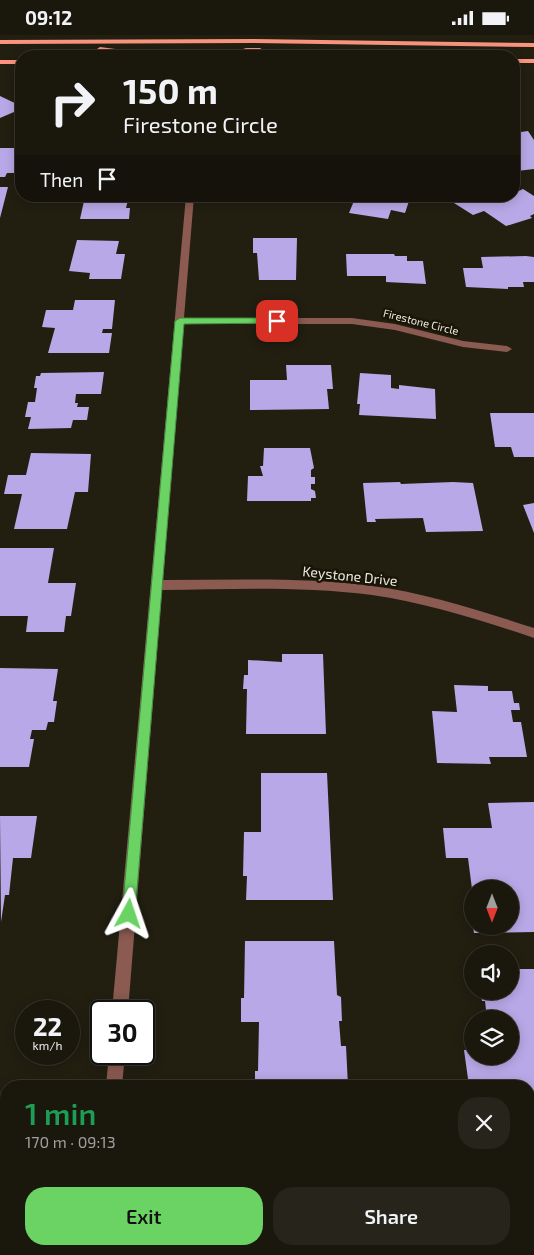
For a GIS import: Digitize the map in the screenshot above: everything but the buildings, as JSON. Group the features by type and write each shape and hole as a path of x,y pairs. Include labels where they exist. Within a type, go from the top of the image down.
{"main road":[{"path":"0,42 253,41 534,45"},
{"path":"81,43 106,50"},
{"path":"282,50 360,44"},
{"path":"246,50 264,50"},
{"path":"520,61 534,61"},
{"path":"0,62 15,62"}],"street":[{"path":"121,1000 190,202"},
{"name":"Firestone Circle","path":"180,321 367,322 463,344 507,349"},
{"name":"Keystone Drive","path":"157,585 314,586 352,589 432,602 534,633"},
{"path":"115,1080 116,1065"}],"route":[{"path":"129,914 180,321 277,321"}]}
